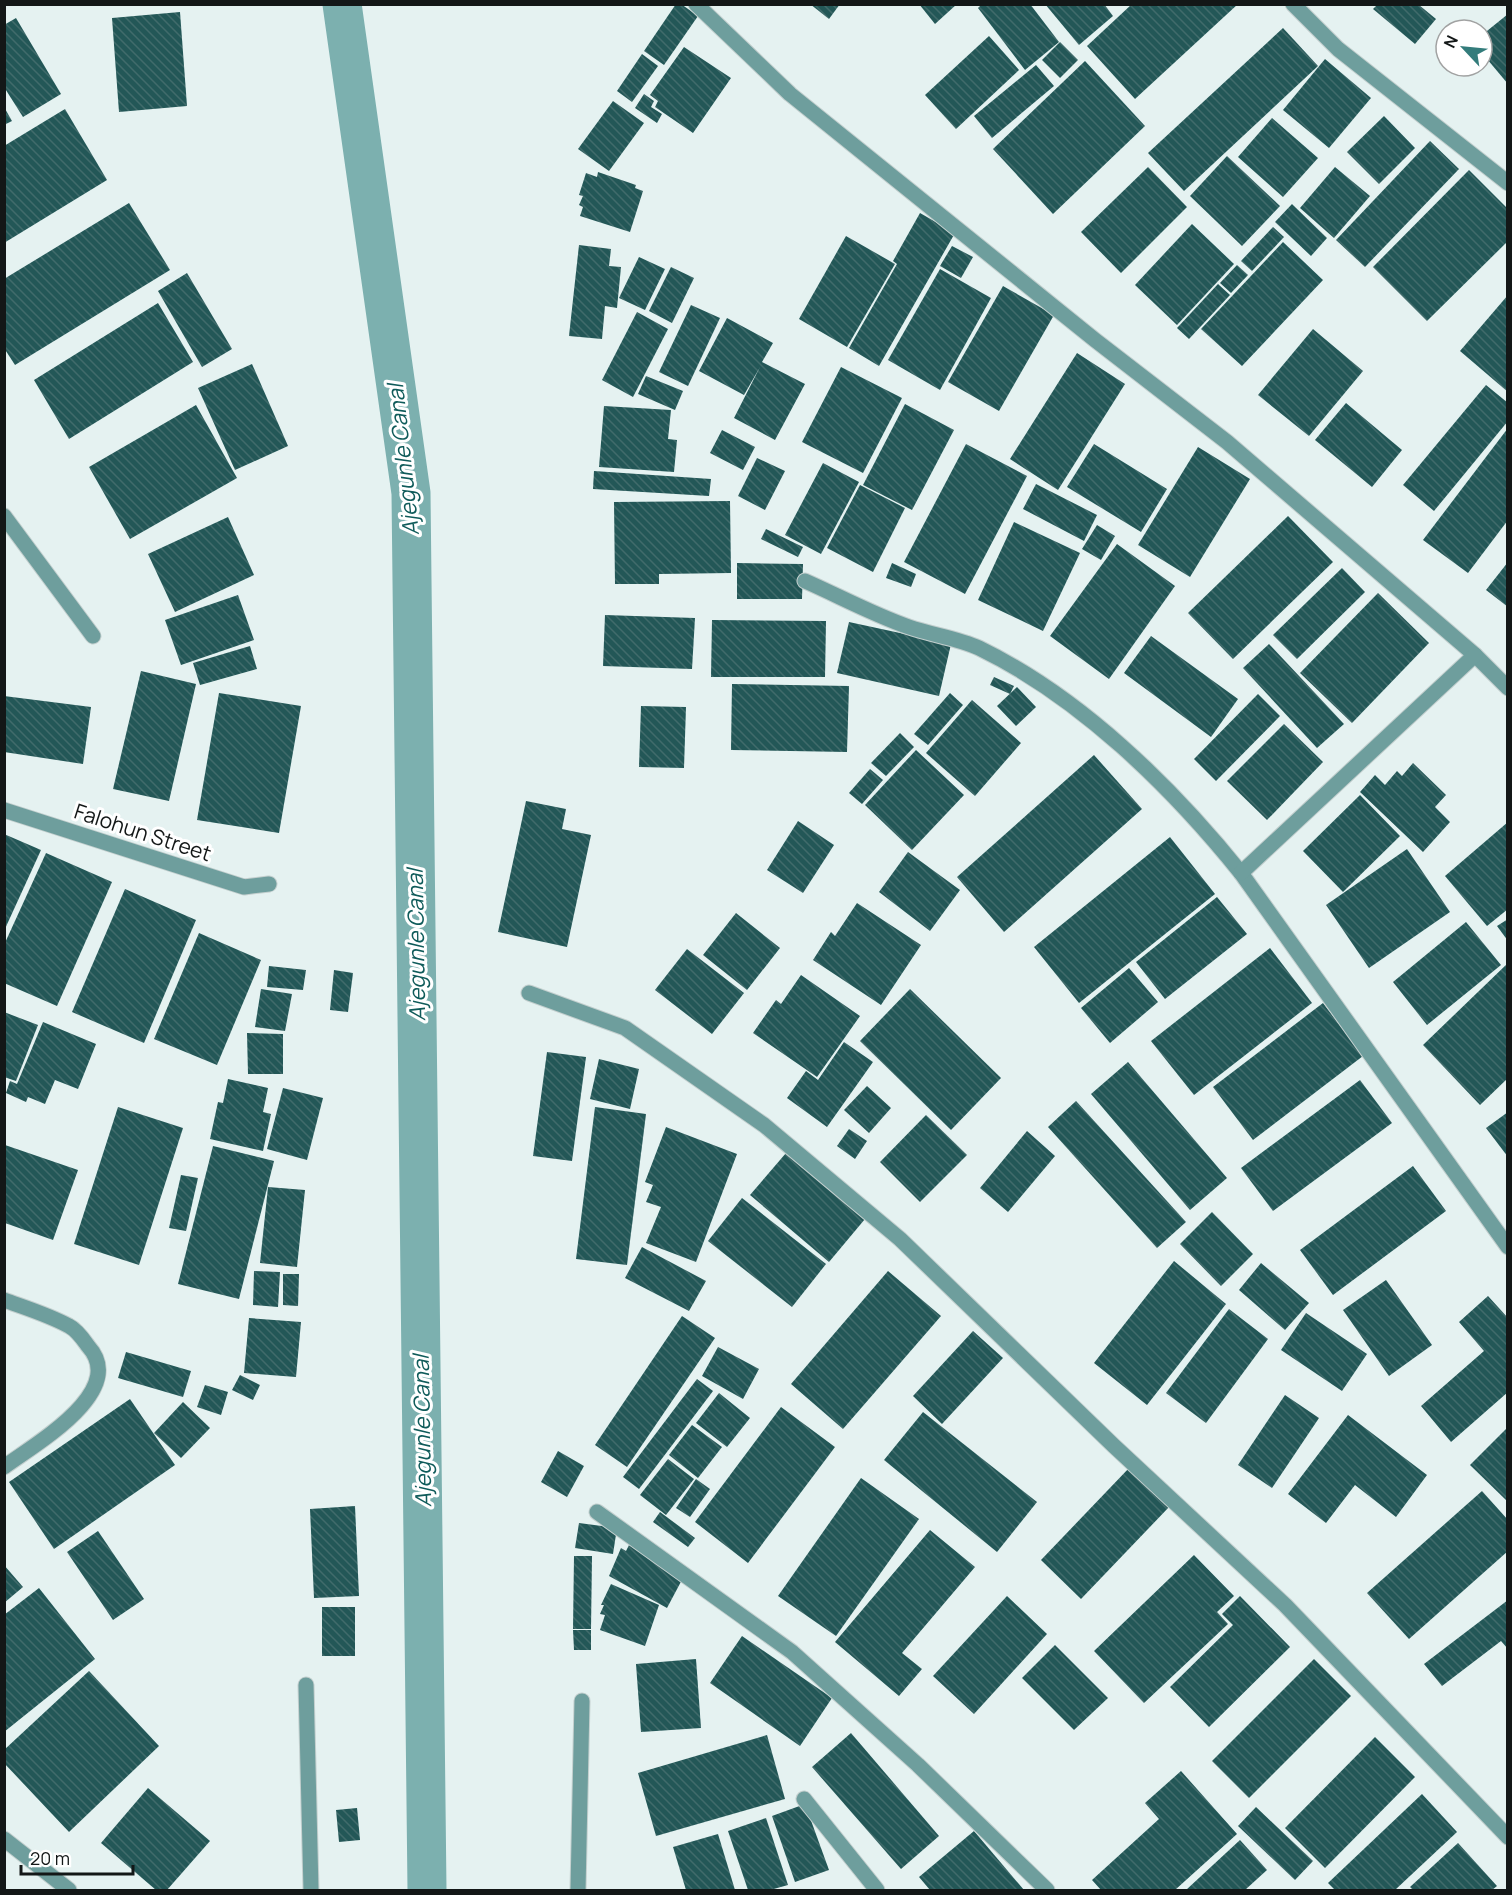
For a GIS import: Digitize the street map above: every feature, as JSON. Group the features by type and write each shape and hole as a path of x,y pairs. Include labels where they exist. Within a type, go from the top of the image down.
{"street":[{"path":"696,4 790,94 1095,340 1227,442 1475,655 1508,688"},
{"path":"1293,4 1338,49 1508,183"},
{"path":"4,516 93,636"},
{"path":"805,581 907,627 978,647 1054,691 1135,760 1199,822 1241,873 1508,1247"},
{"path":"1241,873 1475,655"},
{"name":"Falohun Street","path":"4,810 244,887 269,884"},
{"path":"529,993 625,1028 764,1125 900,1239 1114,1446 1285,1605 1508,1837"},
{"path":"4,1300 72,1327 93,1351 99,1365 95,1388 80,1409 4,1467"},
{"path":"597,1512 792,1652 918,1765 1047,1890"},
{"path":"306,1685 311,1890"},
{"path":"578,1890 582,1701"},
{"path":"804,1799 877,1890"},
{"path":"4,1839 69,1890"}],"building":[{"path":"676,4 681,4 698,16 664,65 644,51"},
{"path":"810,4 840,4 829,19"},
{"path":"919,4 957,4 935,24"},
{"path":"982,4 1030,4 1059,42 1025,70 978,8"},
{"path":"1045,4 1104,4 1113,16 1079,45"},
{"path":"1132,4 1238,4 1135,99 1087,46"},
{"path":"1377,5 1419,5 1435,18 1415,44 1373,9"},
{"path":"180,12 187,106 119,112 112,18"},
{"path":"1508,14 1508,84 1494,67 1494,25"},
{"path":"16,18 61,94 23,117 4,87 4,25"},
{"path":"1283,28 1318,66 1184,191 1148,153"},
{"path":"989,36 1019,70 956,129 925,95"},
{"path":"1060,42 1078,60 1060,78 1042,60"},
{"path":"684,47 731,78 693,133 655,107 658,101 650,95"},
{"path":"642,54 658,66 632,102 617,91"},
{"path":"1325,59 1371,98 1329,148 1283,110"},
{"path":"1085,61 1145,126 1053,214 993,149"},
{"path":"1036,65 1054,86 992,138 974,116"},
{"path":"644,94 654,101 651,107 662,114 657,123 635,108"},
{"path":"613,101 644,123 609,171 578,149"},
{"path":"4,107 12,121 4,125"},
{"path":"65,109 107,180 4,243 4,146"},
{"path":"1384,116 1415,148 1379,184 1347,152"},
{"path":"1272,118 1318,158 1283,197 1238,157"},
{"path":"1430,141 1459,169 1365,267 1336,240"},
{"path":"1227,156 1280,206 1242,246 1190,196"},
{"path":"1148,167 1187,207 1121,273 1081,232"},
{"path":"1335,167 1370,196 1334,238 1300,208"},
{"path":"1469,170 1508,209 1508,241 1427,321 1373,267"},
{"path":"598,172 636,185 635,188 643,191 630,232 580,216 583,207 579,205 583,196 579,195 586,173 597,177"},
{"path":"129,203 170,270 15,365 4,348 4,279"},
{"path":"1292,204 1327,238 1311,256 1275,222"},
{"path":"920,213 955,233 879,366 849,348 897,264 893,261"},
{"path":"1192,224 1234,264 1177,325 1135,285"},
{"path":"1273,227 1284,237 1252,271 1241,261"},
{"path":"846,236 895,264 847,347 799,319"},
{"path":"1283,242 1323,280 1242,366 1201,329"},
{"path":"579,245 611,249 609,266 621,267 617,308 605,306 602,339 569,336"},
{"path":"952,246 973,257 961,278 940,266"},
{"path":"639,257 665,269 645,310 619,298"},
{"path":"1237,265 1248,275 1231,293 1220,283"},
{"path":"671,267 694,278 672,323 649,311"},
{"path":"940,269 991,298 940,390 888,360"},
{"path":"187,273 232,349 202,367 158,291"},
{"path":"1218,284 1230,295 1189,339 1177,328"},
{"path":"1003,286 1054,315 999,411 948,382"},
{"path":"1508,295 1508,392 1460,351"},
{"path":"158,303 193,362 69,439 34,380"},
{"path":"691,305 720,318 688,386 659,372"},
{"path":"637,312 668,329 633,397 602,380"},
{"path":"727,318 773,343 762,362 805,384 775,440 734,418 760,367 744,395 699,371"},
{"path":"1313,329 1363,371 1309,436 1258,395"},
{"path":"1077,353 1125,384 1058,490 1010,459"},
{"path":"252,364 288,446 235,470 198,388"},
{"path":"841,367 902,398 863,473 802,442"},
{"path":"646,376 683,391 675,410 638,394"},
{"path":"1486,385 1508,403 1508,421 1434,511 1403,485"},
{"path":"1346,403 1402,450 1372,487 1315,440"},
{"path":"905,404 954,430 912,510 863,485"},
{"path":"196,405 237,478 130,539 89,467"},
{"path":"604,406 671,410 668,439 677,440 674,472 599,467"},
{"path":"1508,428 1508,520 1468,573 1423,540"},
{"path":"722,430 755,447 743,470 710,453"},
{"path":"966,444 1027,476 965,594 904,562"},
{"path":"1094,444 1167,489 1141,532 1067,487"},
{"path":"1198,447 1250,479 1190,577 1138,545"},
{"path":"757,458 785,471 765,510 738,496"},
{"path":"823,463 859,482 821,554 785,535"},
{"path":"594,471 711,479 709,496 593,489"},
{"path":"1036,484 1097,515 1084,541 1023,509"},
{"path":"860,485 905,508 873,572 827,548"},
{"path":"730,501 731,573 659,574 659,584 615,584 614,502"},
{"path":"1288,516 1333,562 1233,659 1188,613"},
{"path":"228,517 254,575 175,612 148,554"},
{"path":"1014,522 1080,553 1043,631 978,600"},
{"path":"1097,525 1115,536 1101,560 1082,549"},
{"path":"766,529 803,547 798,557 761,539"},
{"path":"1117,544 1175,586 1109,679 1050,636"},
{"path":"1508,562 1508,607 1486,590"},
{"path":"737,563 803,564 802,599 737,599"},
{"path":"892,563 916,574 911,587 886,578"},
{"path":"1342,568 1365,592 1297,659 1273,635"},
{"path":"1378,593 1429,643 1352,723 1300,673"},
{"path":"238,595 254,640 181,665 165,620"},
{"path":"605,615 695,618 692,669 603,666"},
{"path":"712,620 826,621 825,677 711,677"},
{"path":"849,622 951,644 939,696 837,673"},
{"path":"1151,636 1238,699 1211,737 1124,673"},
{"path":"1269,644 1344,724 1317,748 1243,668"},
{"path":"250,646 257,669 200,685 193,663"},
{"path":"141,671 196,684 169,801 113,789"},
{"path":"994,677 1014,686 1010,694 990,685"},
{"path":"732,684 849,686 847,752 731,750"},
{"path":"1017,687 1036,707 1016,726 997,706"},
{"path":"219,693 301,706 279,833 197,820"},
{"path":"950,693 963,705 928,745 914,734"},
{"path":"1258,694 1280,716 1216,781 1194,759"},
{"path":"4,696 91,707 83,764 4,752"},
{"path":"972,700 1021,743 975,796 926,753"},
{"path":"641,706 686,707 684,768 639,767"},
{"path":"1284,724 1323,762 1267,820 1227,781"},
{"path":"900,733 914,747 886,776 871,763"},
{"path":"916,750 964,795 912,850 865,805"},
{"path":"1094,755 1142,809 1004,932 957,877"},
{"path":"1413,763 1446,795 1435,807 1450,822 1423,852 1360,792 1375,775 1385,785 1397,771 1402,776"},
{"path":"870,769 883,780 862,804 849,793"},
{"path":"1360,795 1400,836 1343,892 1303,851"},
{"path":"526,801 566,809 562,829 591,835 567,947 498,932"},
{"path":"798,821 834,845 803,893 767,870"},
{"path":"1508,822 1508,909 1487,926 1445,876"},
{"path":"4,834 41,850 4,931"},
{"path":"1170,837 1215,894 1079,1003 1034,947"},
{"path":"1407,849 1450,912 1369,968 1326,905"},
{"path":"908,852 960,890 930,931 879,892"},
{"path":"46,853 112,882 57,1006 4,983 4,945"},
{"path":"125,889 196,920 144,1043 72,1012"},
{"path":"1217,897 1247,934 1165,999 1136,962"},
{"path":"857,903 921,945 881,1005 813,960 831,932 835,936"},
{"path":"736,913 780,948 747,990 703,955"},
{"path":"1508,919 1508,941 1497,926"},
{"path":"1466,922 1501,965 1427,1025 1393,982"},
{"path":"199,933 261,960 217,1065 154,1039"},
{"path":"1270,948 1312,1003 1194,1095 1151,1041"},
{"path":"687,949 744,993 712,1034 655,990"},
{"path":"1508,963 1508,1078 1480,1105 1423,1045"},
{"path":"269,966 306,970 303,990 267,987"},
{"path":"1129,968 1158,1002 1110,1043 1081,1008"},
{"path":"334,970 353,973 348,1012 330,1010"},
{"path":"801,975 860,1016 817,1077 753,1033 776,1000 781,1004"},
{"path":"261,989 292,994 285,1031 255,1027"},
{"path":"910,989 1001,1078 951,1130 860,1041"},
{"path":"1323,1003 1363,1056 1253,1140 1213,1087"},
{"path":"4,1012 38,1025 16,1081 4,1077"},
{"path":"43,1022 96,1044 78,1089 55,1080 45,1104 28,1097 26,1102 6,1093 10,1081 17,1084"},
{"path":"247,1033 283,1034 283,1074 248,1074"},
{"path":"844,1042 873,1062 827,1127 787,1098 806,1071 818,1080"},
{"path":"547,1052 586,1057 572,1161 533,1156"},
{"path":"599,1059 639,1069 630,1109 590,1099"},
{"path":"1128,1062 1227,1178 1190,1210 1091,1094"},
{"path":"228,1079 268,1088 263,1112 271,1114 263,1151 210,1139 218,1102 223,1103"},
{"path":"1360,1080 1392,1123 1273,1211 1241,1168"},
{"path":"867,1086 891,1108 869,1133 844,1110"},
{"path":"283,1088 323,1098 307,1160 267,1149"},
{"path":"1076,1101 1186,1222 1157,1248 1048,1127"},
{"path":"118,1107 183,1128 139,1265 74,1244"},
{"path":"595,1107 646,1114 627,1265 576,1259"},
{"path":"1508,1112 1508,1157 1486,1128"},
{"path":"926,1115 967,1155 920,1202 880,1162"},
{"path":"666,1127 737,1154 696,1262 646,1243 661,1207 646,1202 653,1185 645,1182"},
{"path":"849,1129 867,1141 855,1159 837,1146"},
{"path":"1027,1131 1055,1156 1008,1212 980,1188"},
{"path":"5,1145 78,1170 53,1240 5,1223"},
{"path":"213,1146 274,1161 239,1299 178,1284"},
{"path":"786,1153 865,1219 829,1262 750,1195"},
{"path":"1413,1166 1446,1211 1333,1295 1300,1250"},
{"path":"181,1175 198,1178 186,1231 169,1228"},
{"path":"268,1187 305,1190 297,1267 260,1263"},
{"path":"742,1198 826,1264 792,1307 708,1241"},
{"path":"1212,1212 1253,1254 1221,1286 1180,1244"},
{"path":"642,1247 706,1281 689,1311 625,1278"},
{"path":"1174,1261 1226,1304 1147,1405 1094,1363"},
{"path":"1261,1263 1309,1303 1285,1330 1239,1290"},
{"path":"254,1271 280,1272 278,1307 253,1305"},
{"path":"888,1271 941,1316 843,1429 791,1384"},
{"path":"283,1274 299,1274 298,1306 283,1305"},
{"path":"1386,1280 1432,1345 1389,1376 1343,1310"},
{"path":"1488,1296 1508,1318 1508,1392 1451,1442 1421,1406 1484,1351 1459,1322"},
{"path":"1229,1309 1268,1339 1206,1423 1166,1393"},
{"path":"1306,1313 1367,1354 1342,1391 1281,1350"},
{"path":"682,1316 715,1338 627,1467 595,1445"},
{"path":"249,1318 301,1322 296,1377 244,1373"},
{"path":"973,1331 1003,1358 942,1424 913,1396"},
{"path":"718,1347 759,1369 743,1399 702,1376"},
{"path":"126,1352 191,1371 183,1397 118,1378"},
{"path":"240,1375 260,1385 253,1400 232,1390"},
{"path":"697,1379 713,1391 639,1489 623,1477"},
{"path":"205,1385 228,1392 221,1415 197,1407"},
{"path":"719,1393 750,1418 727,1447 696,1423"},
{"path":"1285,1395 1319,1418 1272,1488 1238,1465"},
{"path":"130,1399 175,1465 54,1549 9,1482"},
{"path":"183,1402 210,1428 181,1458 154,1433"},
{"path":"781,1407 835,1447 748,1563 695,1522"},
{"path":"923,1412 1037,1502 997,1552 884,1460"},
{"path":"1348,1415 1427,1475 1396,1517 1355,1485 1326,1523 1288,1494"},
{"path":"692,1425 722,1447 698,1478 669,1455"},
{"path":"1508,1427 1508,1502 1470,1465"},
{"path":"558,1451 584,1466 567,1497 541,1482"},
{"path":"668,1459 694,1479 666,1515 640,1495"},
{"path":"1130,1467 1170,1506 1081,1599 1041,1560"},
{"path":"861,1478 919,1519 836,1636 778,1596"},
{"path":"696,1479 710,1489 690,1517 676,1508"},
{"path":"1482,1491 1508,1520 1508,1551 1409,1639 1367,1593"},
{"path":"355,1506 359,1596 314,1598 310,1509"},
{"path":"660,1512 695,1538 688,1547 653,1522"},
{"path":"579,1523 617,1528 613,1554 575,1548"},
{"path":"930,1530 975,1567 902,1653 922,1669 899,1696 835,1642"},
{"path":"98,1531 144,1599 113,1620 67,1552"},
{"path":"629,1545 684,1576 667,1608 609,1576 621,1548 626,1551"},
{"path":"1194,1555 1234,1596 1217,1612 1228,1624 1144,1703 1094,1651"},
{"path":"574,1556 592,1556 591,1629 573,1629"},
{"path":"4,1565 23,1587 4,1603"},
{"path":"611,1584 659,1605 645,1646 600,1630 605,1615 600,1614 604,1605 601,1605"},
{"path":"39,1588 95,1659 4,1732 4,1615"},
{"path":"1007,1596 1047,1634 974,1714 933,1676"},
{"path":"1240,1596 1290,1647 1209,1727 1170,1687 1233,1625 1222,1614"},
{"path":"1508,1600 1508,1649 1501,1641 1442,1686 1424,1664"},
{"path":"322,1607 355,1607 355,1656 322,1656"},
{"path":"573,1630 591,1630 591,1650 574,1650"},
{"path":"742,1636 832,1698 800,1746 710,1683"},
{"path":"1055,1645 1108,1698 1074,1730 1022,1678"},
{"path":"696,1659 701,1728 641,1732 636,1664"},
{"path":"1314,1659 1351,1696 1249,1798 1212,1761"},
{"path":"89,1671 159,1746 69,1832 4,1763 4,1750"},
{"path":"851,1733 939,1836 901,1869 812,1767"},
{"path":"767,1735 785,1799 656,1836 638,1773"},
{"path":"1375,1737 1415,1777 1325,1868 1285,1828"},
{"path":"1181,1771 1237,1834 1175,1890 1101,1890 1092,1880 1159,1819 1145,1803"},
{"path":"148,1788 210,1841 167,1890 156,1890 101,1843"},
{"path":"1422,1794 1457,1832 1395,1890 1335,1890 1328,1883"},
{"path":"805,1804 829,1870 795,1882 772,1816"},
{"path":"1256,1807 1313,1861 1295,1880 1238,1826"},
{"path":"357,1808 360,1840 339,1842 336,1810"},
{"path":"766,1818 788,1885 770,1890 748,1890 728,1831"},
{"path":"974,1831 1024,1890 930,1890 919,1877"},
{"path":"718,1834 735,1890 686,1890 673,1847"},
{"path":"1240,1840 1267,1870 1245,1890 1186,1890"},
{"path":"1458,1843 1497,1886 1492,1890 1413,1890 1410,1887"}],"waterway":[{"name":"Ajegunle Canal","path":"342,4 411,493 427,1890"}]}
